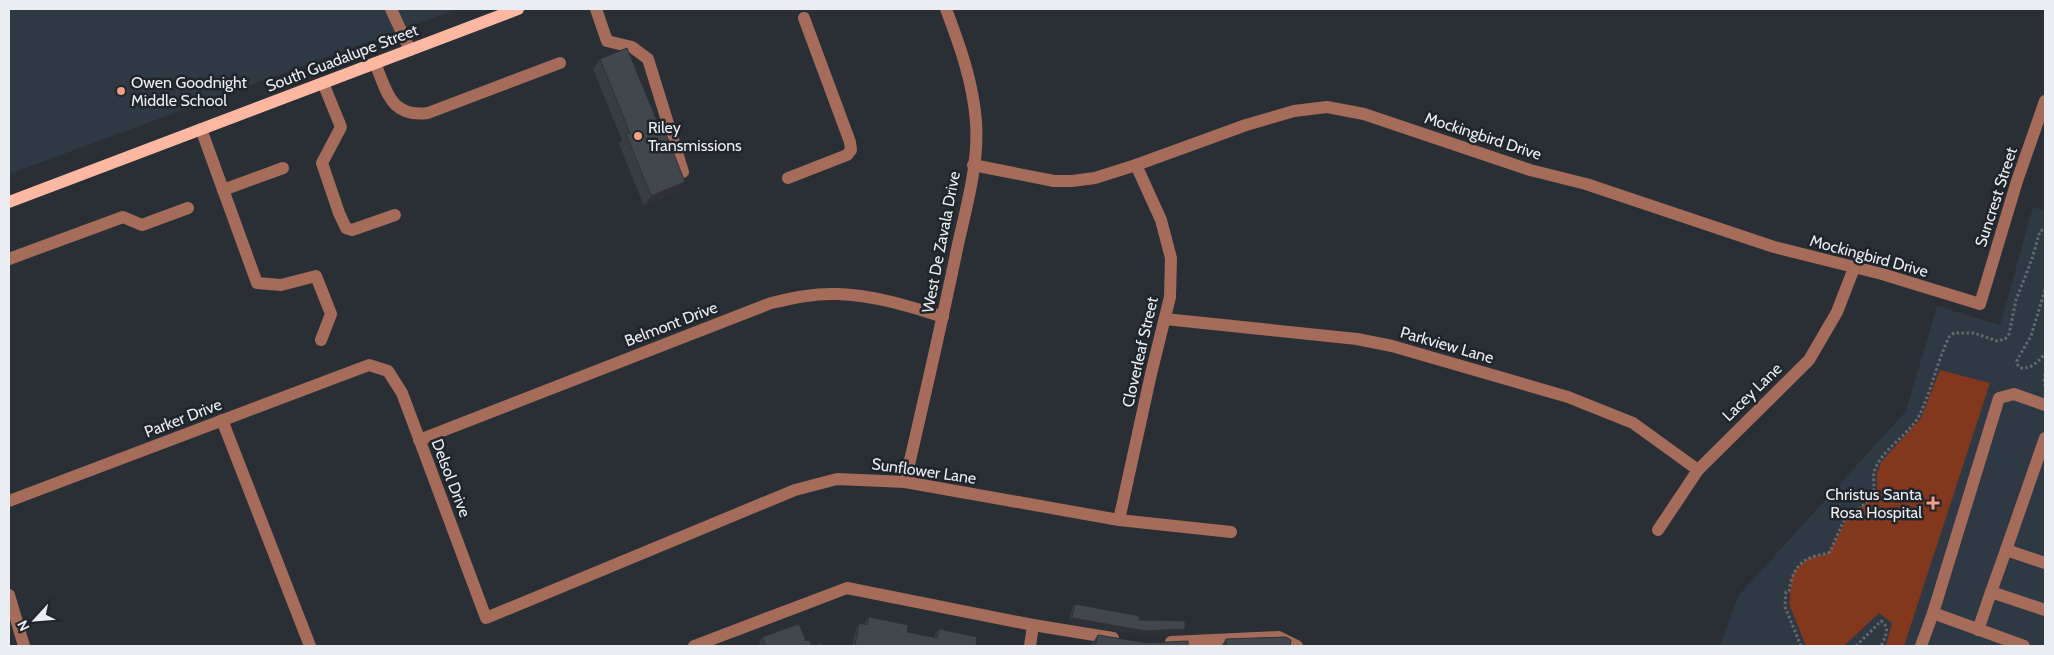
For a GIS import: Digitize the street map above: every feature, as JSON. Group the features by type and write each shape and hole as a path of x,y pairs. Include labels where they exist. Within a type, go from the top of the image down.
{"main road":[{"name":"South Guadalupe Street","path":"9,202 518,9"}],"street":[{"path":"392,9 410,50"},
{"path":"596,9 607,41 632,47 648,58 683,172"},
{"name":"West De Zavala Drive","path":"905,482 943,317 973,165 976,124 974,94 966,61 946,9"},
{"path":"788,178 846,155 851,150 850,142 804,18"},
{"path":"375,63 390,99 401,110 414,115 428,113 560,64"},
{"path":"322,83 341,127 331,142 322,163 339,214 346,228 352,230 394,215"},
{"name":"Suncrest Street","path":"1980,304 2017,181 2045,101"},
{"name":"Mockingbird Drive","path":"973,165 1054,181 1094,178 1136,165 1246,124 1294,110 1328,107 1364,114 1530,170 1586,184 1774,247 1882,274 1980,304"},
{"path":"201,129 257,283 281,285 316,276 331,314 321,340"},
{"name":"Cloverleaf Street","path":"1120,520 1151,374 1170,296 1171,258 1161,220 1136,165"},
{"path":"224,190 283,168"},
{"path":"9,260 123,217 142,225 188,208"},
{"name":"Lacey Lane","path":"1658,530 1698,470 1810,360 1837,312 1854,268"},
{"name":"Belmont Drive","path":"419,440 771,303 806,296 837,294 894,302 943,317"},
{"name":"Parkview Lane","path":"1165,319 1357,339 1392,346 1568,397 1633,423 1698,470"},
{"name":"Delsol Drive","path":"369,365 388,371 402,393 486,618"},
{"name":"Parker Drive","path":"9,501 369,365"},
{"path":"1921,646 1933,614 1999,398 2014,394 2045,405"},
{"path":"222,420 310,646"},
{"path":"1978,630 2045,438"},
{"name":"Sunflower Lane","path":"486,618 795,490 836,479 905,482 1120,520 1231,532"},
{"path":"2006,550 2045,563"},
{"path":"694,646 847,588 1034,626 1124,640"},
{"path":"1991,592 2045,610"},
{"path":"9,594 24,646"},
{"path":"1933,614 2024,646"},
{"path":"1030,646 1034,626"},
{"path":"1162,642 1279,637 1297,646"}],"path":[{"path":"1801,646 1785,607 1786,592 1789,591 1792,576 1801,563 1809,558 1830,552 1843,522 1873,497 1876,464 1896,440 1917,420 1933,383 1949,337 1954,333 1974,333 1997,341 2005,339 2009,334 2020,285 2032,258 2040,231 2045,229"},
{"path":"2045,290 2031,336 2017,360 2017,364 2020,368 2027,369 2045,354"},
{"path":"2045,374 2045,386"},
{"path":"1856,646 1881,622 1884,623 1886,628 1881,646"}],"shaded area":[{"name":"Owen Goodnight Middle School","path":"9,9 457,9 9,174"},
{"name":"Christus Santa Rosa Hospital","path":"2033,207 2045,211 2045,646 1720,646 1738,596 1906,411 1937,306 2000,325"},
{"path":"1940,370 1990,383 1904,646 1886,646 1892,623 1879,613 1844,646 1806,646 1789,604 1792,576 1798,567 1809,558 1826,554 1832,548 1847,518 1873,497 1877,490 1877,472 1882,461 1921,418"}],"building":[{"name":"Riley Transmissions","path":"627,48 657,121 660,119 685,182 651,196 626,134 630,133 600,59"},
{"path":"1075,604 1139,616 1139,620 1185,621 1185,629 1145,631 1072,618"},
{"path":"869,617 908,625 907,632 937,638 939,629 977,637 976,645 982,646 855,646 859,623 867,625"},
{"path":"799,624 806,641 809,640 812,646 766,646 762,637"},
{"path":"1098,635 1147,643 1188,641 1188,646 1095,646"},
{"path":"1286,637 1291,640 1290,646 1226,646 1226,639"}],"place":[{"name":"Owen Goodnight Middle School","path":"121,91"},
{"name":"Riley Transmissions","path":"638,136"},
{"name":"Christus Santa Rosa Hospital","path":"1933,503"}]}
